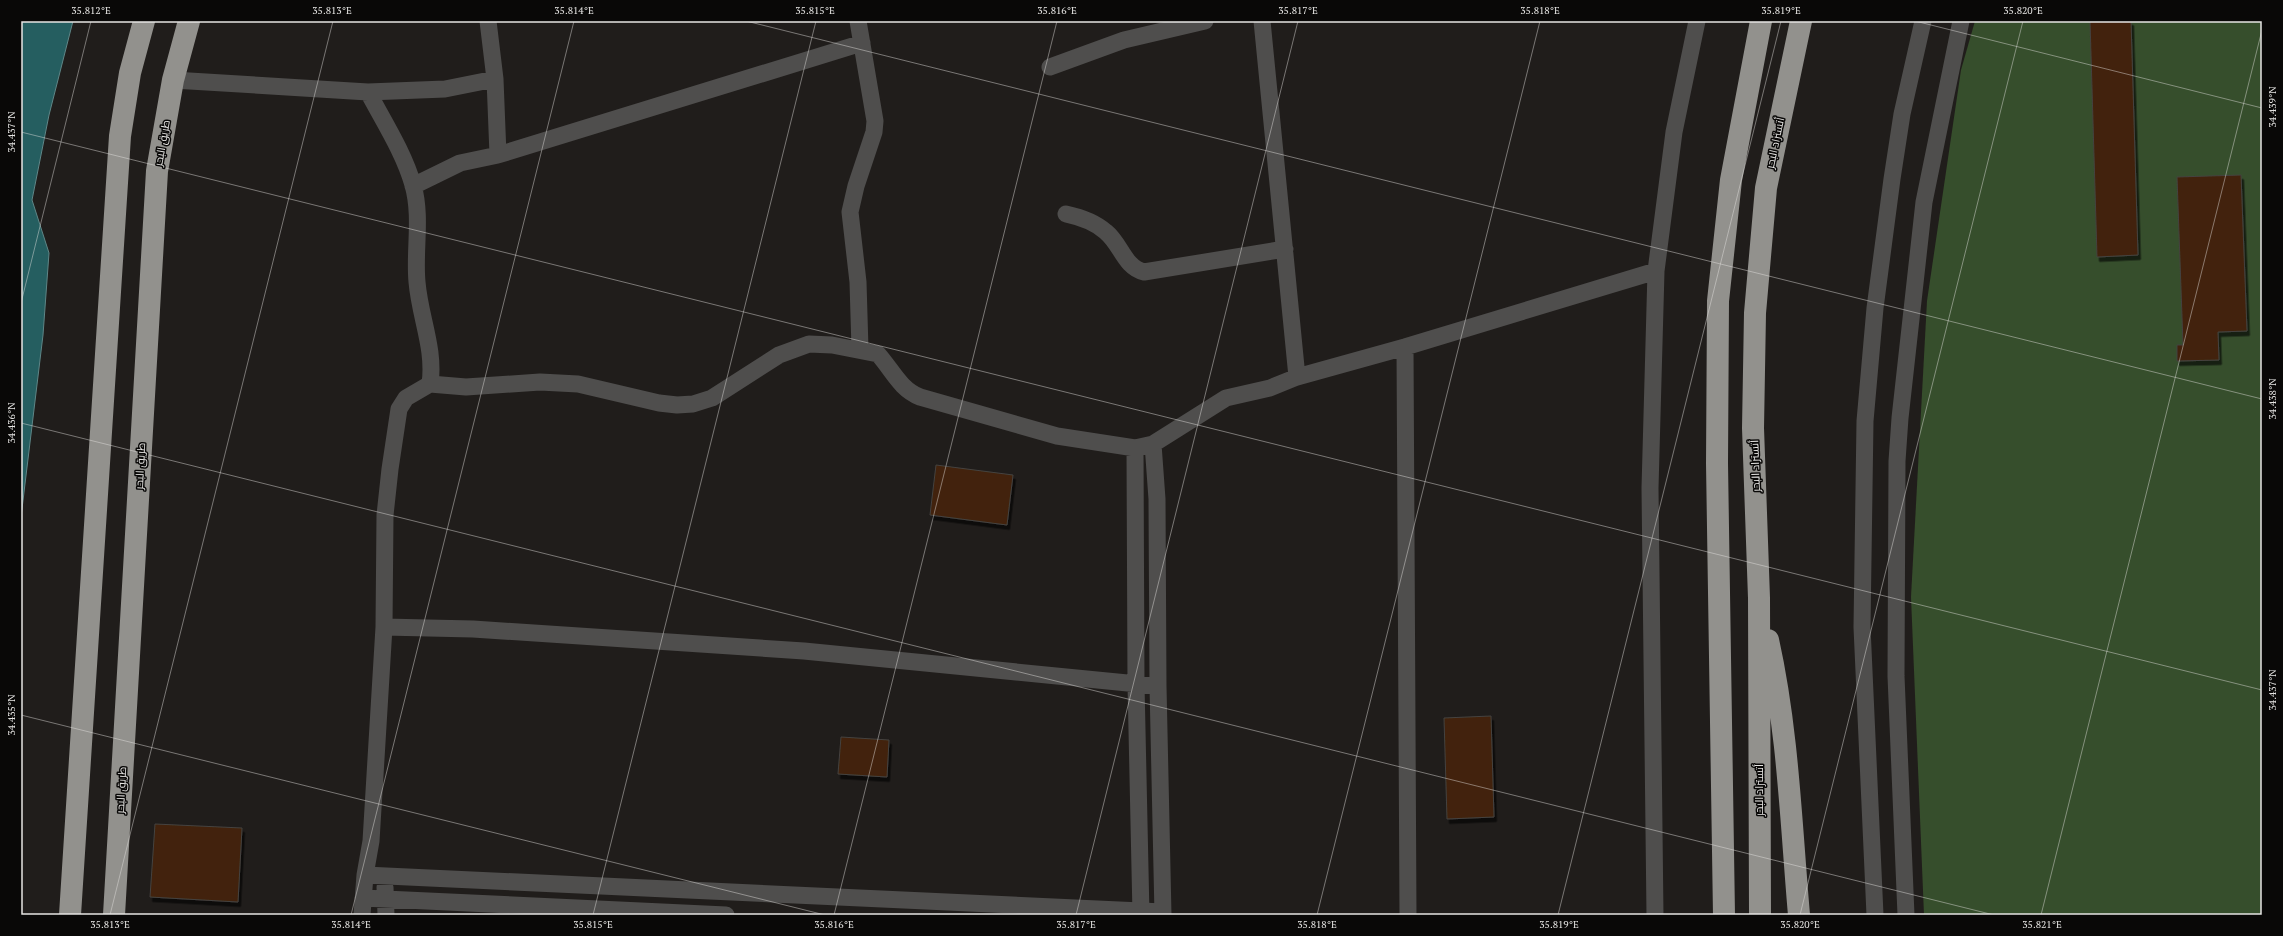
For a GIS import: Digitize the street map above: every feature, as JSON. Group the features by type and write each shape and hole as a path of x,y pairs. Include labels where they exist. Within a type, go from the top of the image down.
{"highway":[{"path":"70,915 120,136 130,73 144,21"},
{"name":"طريق البحر","path":"114,915 157,172 173,80 189,21"},
{"path":"1724,915 1716,463 1718,301 1731,180 1761,21"},
{"name":"أتستراد البحر","path":"1760,915 1759,598 1753,428 1755,313 1766,188 1801,21"},
{"path":"1759,598 1776,677 1784,743 1799,915"}],"street":[{"path":"488,21 495,79 498,155"},
{"path":"858,21 875,121 873,137 856,186 850,212 858,282 860,349"},
{"path":"1050,66 1124,40 1205,21"},
{"path":"1262,21 1297,377"},
{"path":"1655,915 1650,488 1656,271 1674,132 1697,21"},
{"path":"1875,915 1862,627 1865,421 1875,308 1892,179 1902,114 1923,21"},
{"path":"1906,915 1896,676 1898,454 1924,202 1962,21"},
{"path":"413,186 460,163 498,155 862,43"},
{"path":"173,80 368,92 445,89 495,79"},
{"path":"368,92 398,149 413,186 418,240 417,282 432,359 430,384"},
{"path":"1066,214 1100,227 1112,238 1133,268 1144,272 1285,249"},
{"path":"362,915 365,876 371,841 384,627 385,515 399,409 406,398 430,384 466,387 540,382 578,384 659,404 677,406 693,404 712,398 792,348 808,344 860,349 878,354 901,386 910,393 920,397 1057,436 1135,448 1153,444 1226,398 1270,388 1297,377 1405,347 1656,271"},
{"path":"1405,347 1408,915"},
{"path":"365,876 1163,914 1158,686 1157,499 1153,444"},
{"path":"1135,448 1136,684 1141,914"},
{"path":"384,627 473,629 804,650 1158,686"},
{"path":"371,841 385,876 386,915"},
{"path":"363,898 726,915"}],"green space":[{"path":"1975,21 2262,21 2262,915 1924,915 1911,597 1927,301 1961,70"}],"water":[{"path":"21,21 73,21 49,115 32,200 49,253 43,335 21,517"}],"building":[{"path":"2090,21 2131,21 2138,255 2097,257"},
{"path":"2241,175 2247,331 2218,332 2219,360 2177,361 2177,345 2183,345 2177,177"},
{"path":"936,465 1013,475 1007,525 930,515"},
{"path":"1491,716 1494,817 1447,819 1444,718"},
{"path":"841,737 889,740 887,777 838,774"},
{"path":"155,824 242,828 238,902 150,897"}]}
